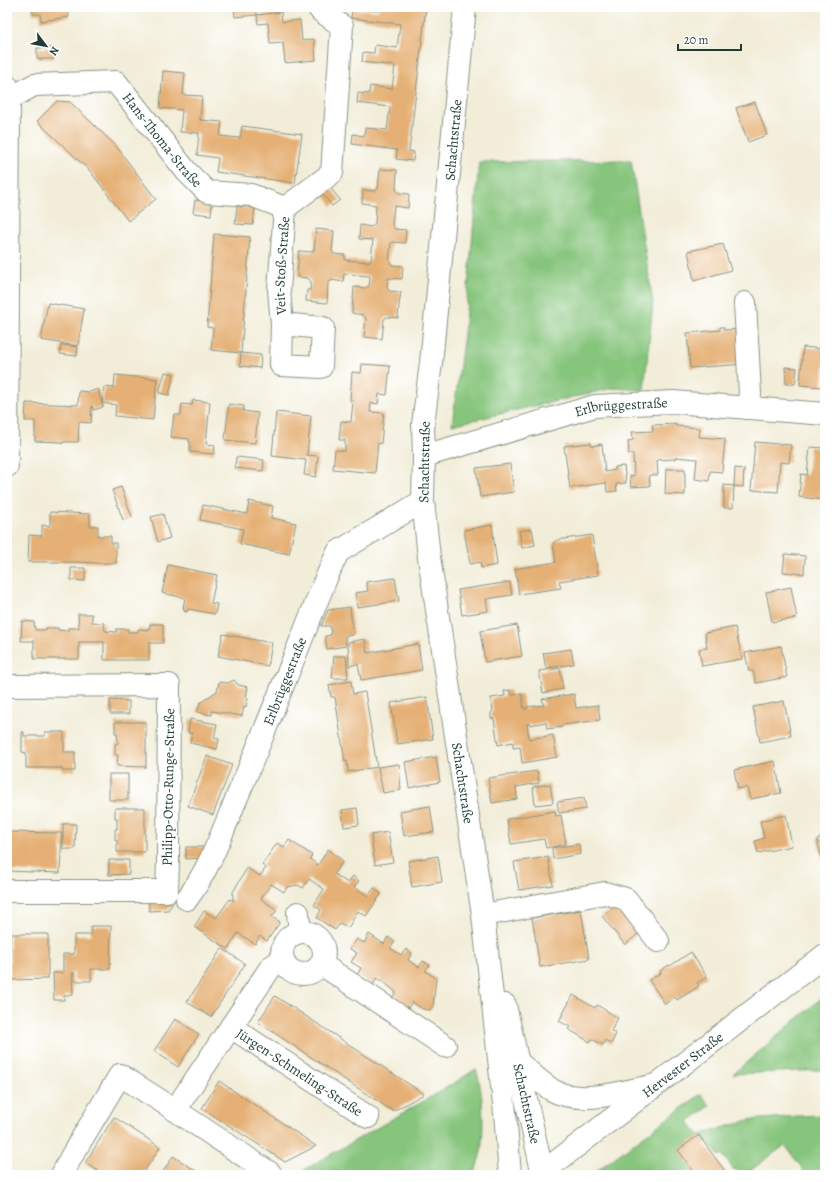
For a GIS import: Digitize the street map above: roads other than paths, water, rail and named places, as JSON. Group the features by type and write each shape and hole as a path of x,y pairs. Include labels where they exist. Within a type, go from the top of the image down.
{"street":[{"path":"285,208 332,173 344,17 321,11 318,7"},
{"name":"Schachtstraße","path":"465,7 431,363 423,424 423,501 429,557 483,915 504,1105 510,1175"},
{"name":"Hans-Thoma-Straße","path":"8,94 34,85 116,82 187,172 207,192 251,195 285,208"},
{"path":"7,466 8,94"},
{"name":"Veit-Stoß-Straße","path":"282,324 279,290 285,208"},
{"path":"745,303 750,394 747,408"},
{"name":"Erlbrüggestraße","path":"424,456 595,406 673,402 825,414"},
{"name":"Erlbrüggestraße","path":"187,899 195,888 208,863 266,728 338,552 423,501"},
{"name":"Philipp-Otto-Runge-Straße","path":"7,686 170,685 168,861 166,891 7,891"},
{"path":"483,915 605,893 626,899 658,941"},
{"name":"Schachtstraße","path":"483,915 518,1062 541,1174"},
{"path":"299,922 321,941 324,953 321,964 312,972 300,974 289,969 283,959 283,947 299,922"},
{"name":"Hervester Straße","path":"541,1174 825,955"},
{"name":"Jürgen-Schmeling-Straße","path":"175,1110 271,967 283,959"},
{"path":"321,964 445,1046"},
{"name":"Jürgen-Schmeling-Straße","path":"231,1027 368,1117"},
{"path":"518,1062 532,1075 553,1090 570,1096 599,1097 656,1085"},
{"path":"62,1175 71,1156 120,1075 270,1173"}]}
